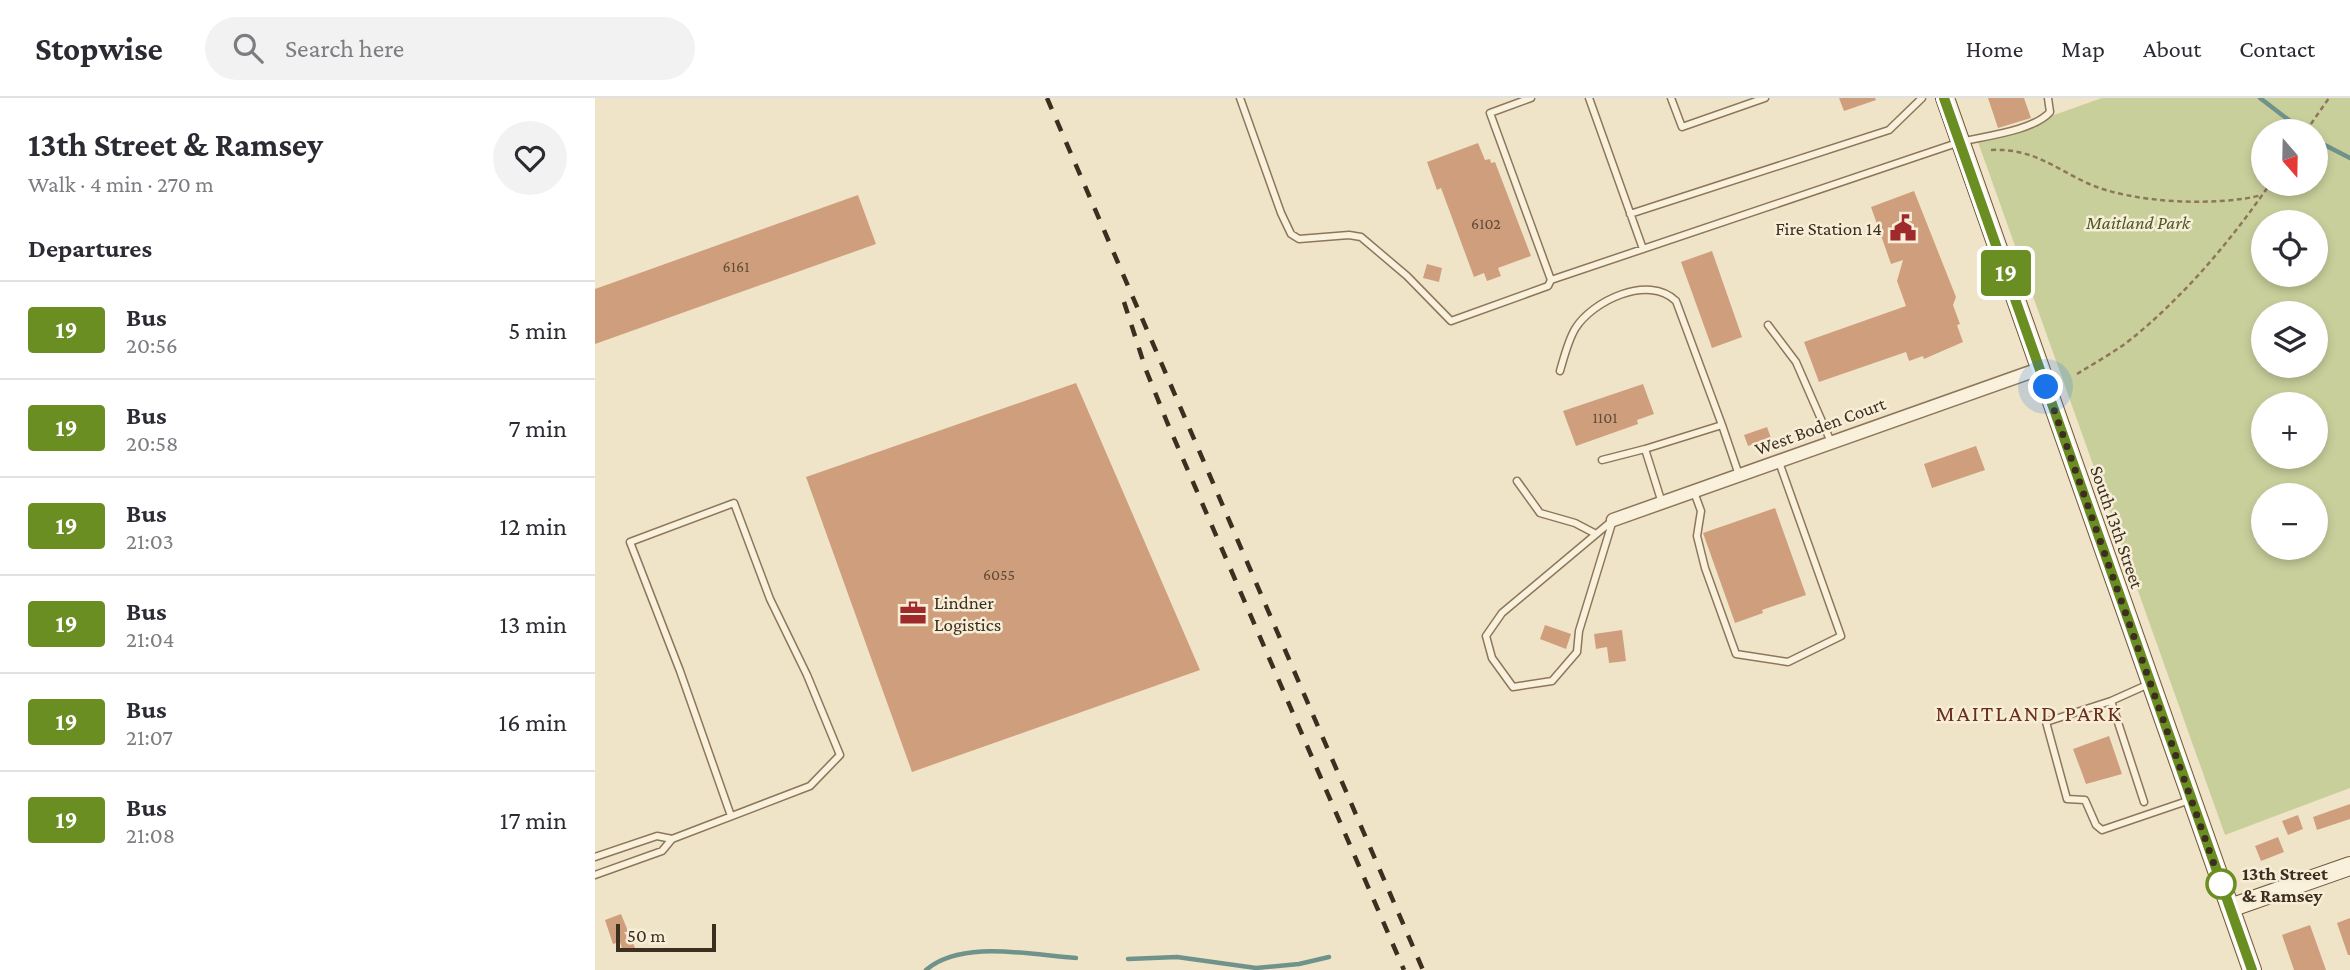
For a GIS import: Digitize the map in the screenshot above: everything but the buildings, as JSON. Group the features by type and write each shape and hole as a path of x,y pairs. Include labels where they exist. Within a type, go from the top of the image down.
{"street":[{"name":"South 13th Street","path":"1945,98 2252,970"},
{"name":"West Boden Court","path":"1613,520 2039,369"},
{"path":"2230,908 2350,866"}],"lane":[{"path":"1240,98 1280,213 1291,234 1299,239 1349,235 1360,237 1407,276 1451,321 1548,286 1551,280 1960,142 1998,134 2042,119 2050,112 2048,98"},
{"path":"1531,98 1490,113 1551,280"},
{"path":"1588,98 1643,249"},
{"path":"1671,98 1682,127 1765,98"},
{"path":"1630,214 1889,130 1922,98"},
{"path":"1560,371 1576,328 1603,302 1639,290 1670,295 1676,300 1739,475"},
{"path":"1768,325 1796,362 1831,442"},
{"path":"1602,460 1721,425"},
{"path":"1645,449 1662,503"},
{"path":"1693,492 1701,511 1697,536 1699,547 1736,654 1788,662 1841,636 1779,461"},
{"path":"1517,481 1540,513 1576,523 1595,534"},
{"path":"595,875 662,851 672,839 810,786 840,755 807,675 770,599 734,503 630,542 680,671 731,816"},
{"path":"1613,520 1579,631 1577,652 1552,681 1513,687 1492,658 1486,635 1502,613 1613,520"},
{"path":"2150,683 2111,701 2046,722 2067,799 2085,800 2102,830 2191,800"},
{"path":"2111,701 2144,802"},
{"path":"595,857 657,836 672,839"}],"path":[{"path":"2314,119 2329,98"},
{"path":"1991,150 2008,149 2033,155 2087,183 2122,195 2208,202 2257,196"},
{"path":"2077,374 2134,337 2174,300 2221,250 2261,196"}],"green space":[{"name":"Maitland Park","path":"2102,98 2350,98 2350,788 2225,835 1978,142"}],"waterway":[{"path":"2260,98 2287,119"},
{"path":"2328,147 2350,158"},
{"path":"926,970 941,960 977,952 1018,952 1076,958"},
{"path":"1128,959 1177,957 1256,968 1299,964 1329,957"}],"railway":[{"path":"1047,98 1423,970"},
{"path":"1124,302 1146,370 1167,422 1404,970"}],"bus line":[{"name":"19","path":"1944,98 2252,970"}],"place":[{"name":"Fire Station 14","path":"1903,228"},
{"name":"Lindner Logistics","path":"913,613"},
{"name":"13th Street & Ramsey","path":"2221,884"}],"district":[{"name":"MAITLAND PARK","path":"2029,713"}],"route":[{"path":"2046,387 2222,886 2221,884"}]}
